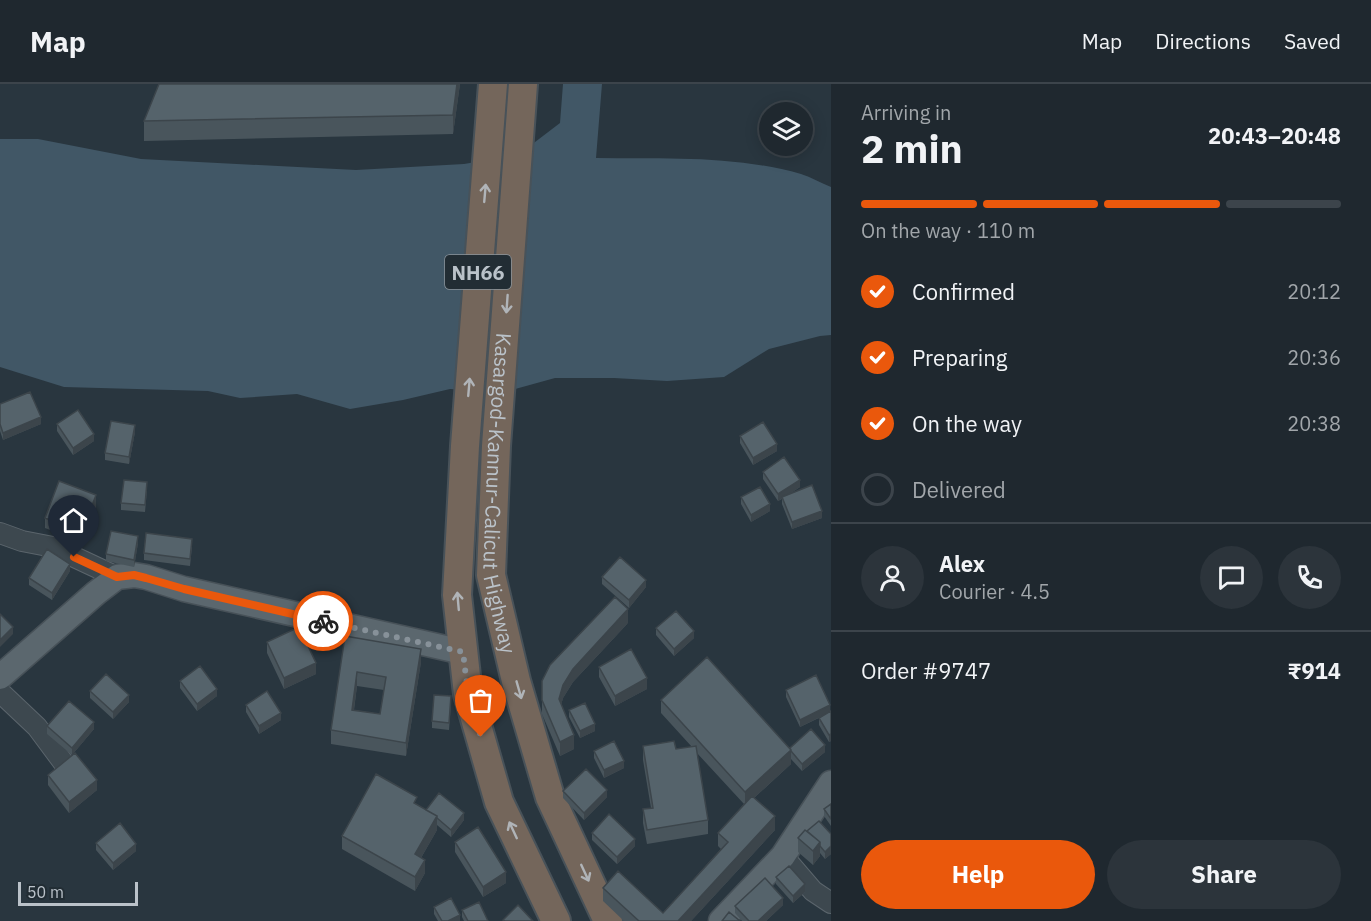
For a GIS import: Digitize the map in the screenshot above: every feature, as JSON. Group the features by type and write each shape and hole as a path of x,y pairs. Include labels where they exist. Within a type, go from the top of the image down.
{"highway":[{"name":"Kasargod-Kannur-Calicut Highway","path":"493,91 465,446 457,595 468,694 499,802 556,921"},
{"name":"Kasargod-Kannur-Calicut Highway","path":"522,91 496,446 491,575 516,681 550,797 608,921"}],"main road":[{"path":"0,676 117,577 134,575 184,589 463,652"},
{"path":"721,921 783,856 831,783"}],"street":[{"path":"0,533 22,541 53,547 117,577"},
{"path":"0,692 38,727 63,762"},
{"path":"783,856 813,891 831,903"}],"water":[{"path":"563,84 602,84 596,158 699,159 751,164 801,174 831,187 831,335 769,349 724,377 667,381 555,378 504,392 450,389 350,409 297,394 240,398 208,391 64,387 0,367 0,139 38,139 141,159 356,170 464,164 518,155 560,123"}],"building":[{"path":"159,84 457,84 453,115 144,121"},
{"path":"30,392 41,417 3,433 0,424 0,404"},
{"path":"78,410 94,434 73,448 57,424"},
{"path":"111,421 135,425 129,457 105,453"},
{"path":"763,422 777,444 753,458 740,436"},
{"path":"784,457 800,480 778,494 763,472"},
{"path":"124,480 147,482 145,505 121,503"},
{"path":"59,481 96,495 82,532 45,518"},
{"path":"812,485 822,511 792,522 782,497"},
{"path":"760,487 770,504 751,515 741,497"},
{"path":"111,531 138,536 134,560 106,554"},
{"path":"146,533 192,539 190,559 144,553"},
{"path":"47,549 70,564 52,593 29,578"},
{"path":"620,557 646,580 629,600 602,577"},
{"path":"615,597 628,609 573,669 563,685 559,699 574,735 560,742 542,700 542,681 550,665"},
{"path":"676,611 694,631 674,649 656,628"},
{"path":"0,614 13,627 0,640"},
{"path":"299,627 316,663 284,678 267,642"},
{"path":"345,636 421,649 406,743 331,730","holes":["357,672 386,677 380,714 352,710"]},
{"path":"631,649 647,678 615,696 599,667"},
{"path":"707,657 791,750 745,792 661,700"},
{"path":"200,666 217,689 197,704 180,681"},
{"path":"106,674 129,695 113,712 90,691"},
{"path":"816,675 830,705 800,720 786,690"},
{"path":"267,691 281,713 259,726 246,705"},
{"path":"434,695 451,696 449,723 432,721"},
{"path":"69,701 94,722 72,748 47,726"},
{"path":"585,703 595,724 580,731 569,710"},
{"path":"831,711 831,734 829,735 819,718"},
{"path":"811,729 825,745 802,764 790,748"},
{"path":"614,741 624,761 604,770 594,751"},
{"path":"674,741 676,749 696,746 708,820 647,830 643,809 653,808 643,746"},
{"path":"75,753 97,780 69,802 48,775"},
{"path":"586,769 607,790 584,813 563,791"},
{"path":"376,774 417,797 414,803 437,816 415,854 425,860 415,877 342,836"},
{"path":"439,793 464,813 451,830 437,816 426,810"},
{"path":"752,796 775,816 678,921 639,921 603,888 618,871 663,913 728,842 718,833"},
{"path":"831,804 831,819 824,809"},
{"path":"609,814 635,839 617,857 592,833"},
{"path":"819,821 831,834 831,846 825,852 820,842 807,831"},
{"path":"120,823 136,844 113,863 96,843"},
{"path":"478,827 506,872 483,887 455,842"},
{"path":"805,830 820,842 813,851 798,838"},
{"path":"789,866 805,884 793,896 776,877"},
{"path":"765,878 783,898 758,921 749,921 735,906"},
{"path":"451,898 460,915 448,921 442,921 434,907"},
{"path":"479,902 488,921 468,921 462,910"},
{"path":"518,905 533,921 503,920"},
{"path":"729,912 740,921 722,921"}],"way so far":[{"path":"323,621 463,652 468,694 481,737"}],"route":[{"path":"74,557 117,577 134,575 323,621"}]}
